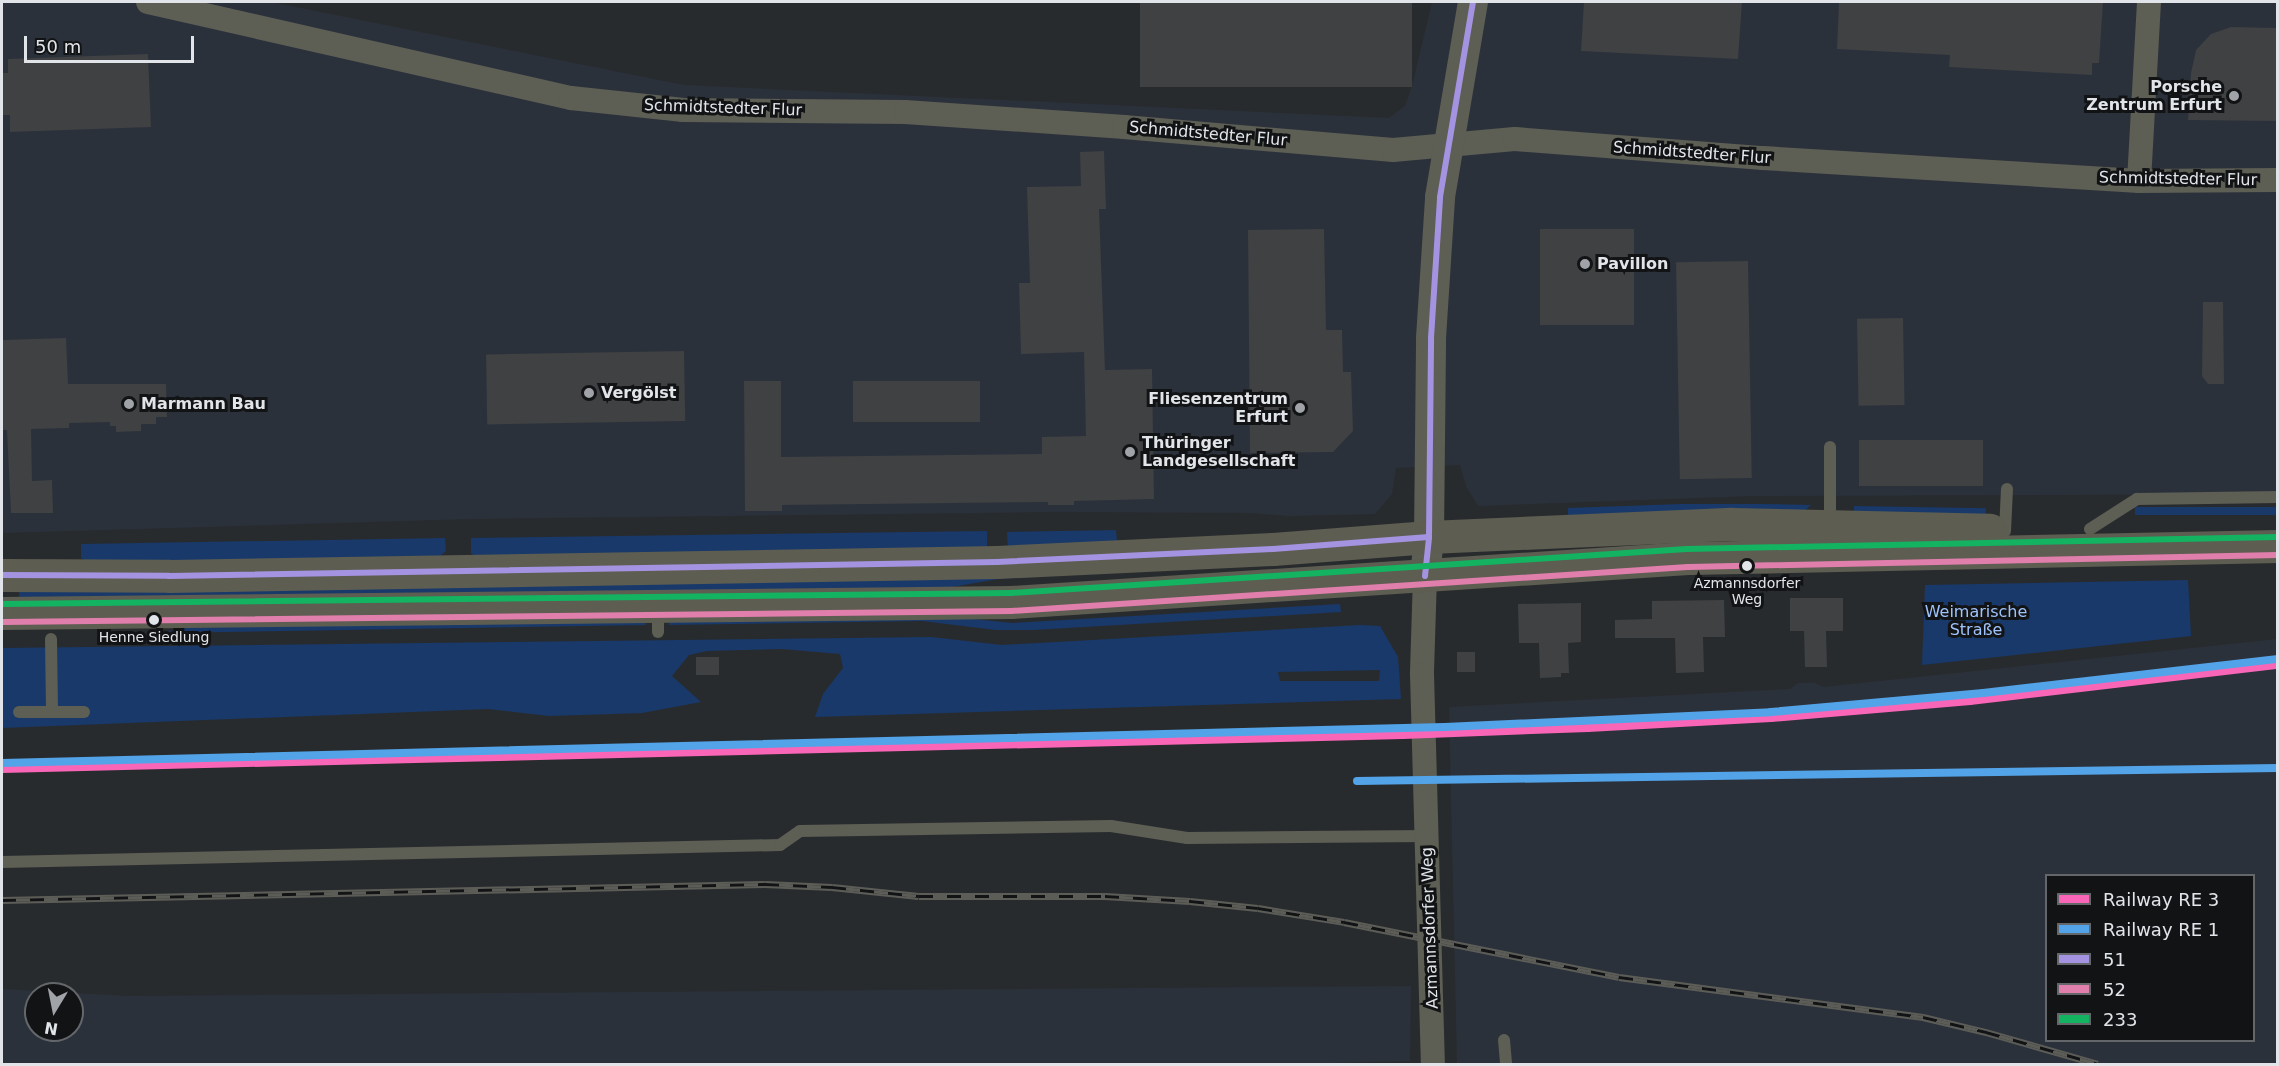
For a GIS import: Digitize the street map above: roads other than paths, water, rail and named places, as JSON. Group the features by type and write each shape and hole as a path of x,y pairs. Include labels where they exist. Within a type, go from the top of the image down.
{"main road":[{"path":"2,574 169,576 997,562 1273,549 1429,537 1732,524 2005,531 2277,526"},
{"path":"2,613 658,620 1011,602 1688,558 2277,546"}],"street":[{"name":"Schmidtstedter Flur","path":"148,2 582,99 683,110 906,112 1124,127 1393,150 1515,139 1763,158 2139,181 2277,180"},
{"path":"1425,576 1429,537 1433,296 1440,197 1473,2"},
{"path":"2139,181 2149,2"},
{"name":"Azmannsdorfer Weg","path":"1425,576 1422,674 1433,1065"}],"lane":[{"path":"1830,447 1830,526"},
{"path":"2005,531 2007,489"},
{"path":"2090,529 2137,499 2277,497"},
{"path":"51,639 52,712"},
{"path":"19,712 84,712"},
{"path":"2,862 780,845 800,831 1111,826 1187,838 1427,836"},
{"path":"1504,1040 1506,1065"}],"railway":[{"path":"2,900 765,884 832,887 919,896 1105,896 1190,901 1258,908 1344,922 1619,977 1923,1017 1986,1032 2098,1064"}],"place":[{"name":"Porsche Zentrum Erfurt","path":"2234,96"},
{"name":"Pavillon","path":"1585,264"},
{"name":"Vergölst","path":"589,393"},
{"name":"Marmann Bau","path":"129,404"},
{"name":"Fliesenzentrum Erfurt","path":"1300,408"},
{"name":"Thüringer Landgesellschaft","path":"1130,452"},
{"name":"Azmannsdorfer Weg","path":"1747,566"},
{"name":"Henne Siedlung","path":"154,620"}],"park label":[{"name":"Weimarische Straße","path":"1976,621"}]}
